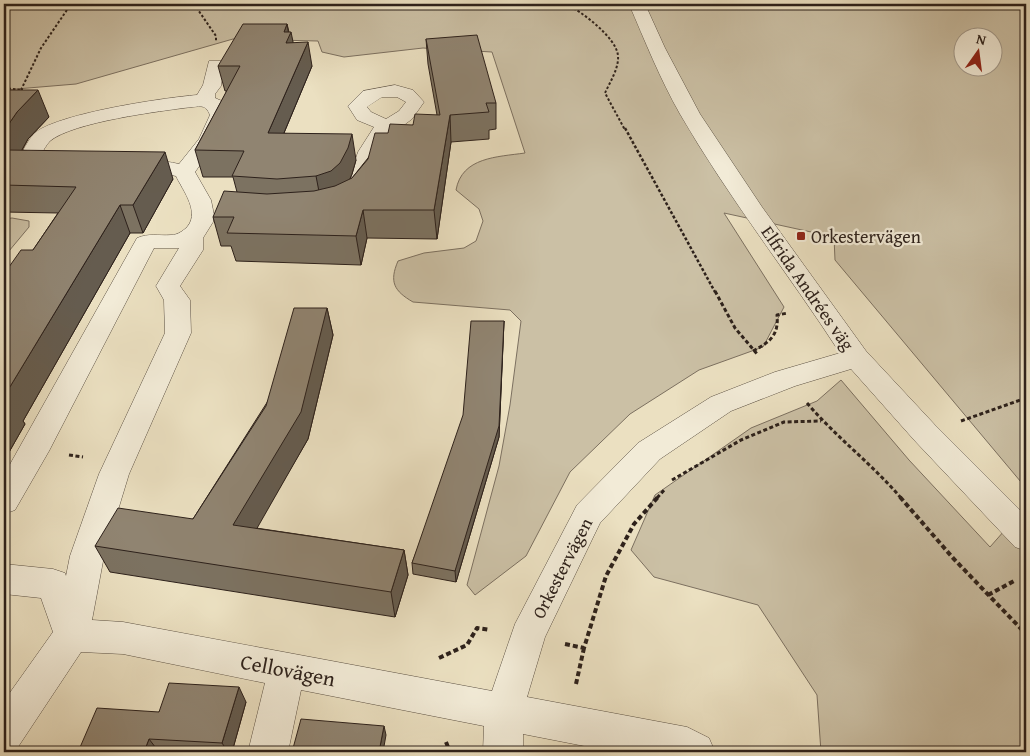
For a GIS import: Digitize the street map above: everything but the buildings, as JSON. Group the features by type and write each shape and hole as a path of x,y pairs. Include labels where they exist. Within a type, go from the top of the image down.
{"street":[{"name":"Elfrida Andrées väg","path":"637,4 656,48 690,114 753,210 823,307 857,358 925,434 1026,537"},
{"path":"206,100 206,93 212,86 215,65"},
{"path":"74,167 32,162 30,154 44,136 77,123 189,101 206,100 215,105 220,115 208,140 184,172"},
{"path":"338,207 354,197 375,138 387,126"},
{"path":"4,734 72,634 87,556 114,474 148,403 178,332 177,300 168,286 191,250 192,237 213,209 184,172 165,168 110,169"},
{"path":"4,502 34,451 145,243 157,239 174,242 192,237"},
{"name":"Orkestervägen","path":"503,752 504,711 528,636 588,514 649,450 720,404 786,379 857,358"},
{"path":"4,578 53,584 72,634"},
{"name":"Cellovägen","path":"72,634 123,638 687,747 695,752"},
{"path":"268,752 287,670"}],"path":[{"path":"21,90 41,48 71,4"},
{"path":"194,4 216,36 215,65"},
{"path":"566,4 612,39 619,52 618,66 605,93 735,328 753,351 786,379 822,421 880,473 953,558 1026,634"},
{"path":"4,88 29,93 33,98 32,124 44,130 44,136"},
{"path":"925,434 1026,398"},
{"path":"988,595 1014,581"}],"shaded area":[{"path":"4,4 1026,4 1026,488 835,260 834,237 724,213 784,307 763,347 699,370 630,414 570,472 526,556 475,595 467,585 499,466 510,405 521,321 510,310 413,302 398,290 395,285 394,275 398,261 424,253 464,248 476,241 483,221 479,209 456,190 460,179 465,171 482,161 525,153 492,52 423,48 344,57 322,52 318,41 233,39 76,84 4,90"},
{"path":"12,218 29,221 29,227 4,257 4,219"},
{"path":"841,380 909,460 990,547 1026,506 1026,752 821,752 817,695 758,605 654,577 631,550 655,495 751,428 817,401"}],"place":[{"name":"Orkestervägen","path":"801,236"}]}
